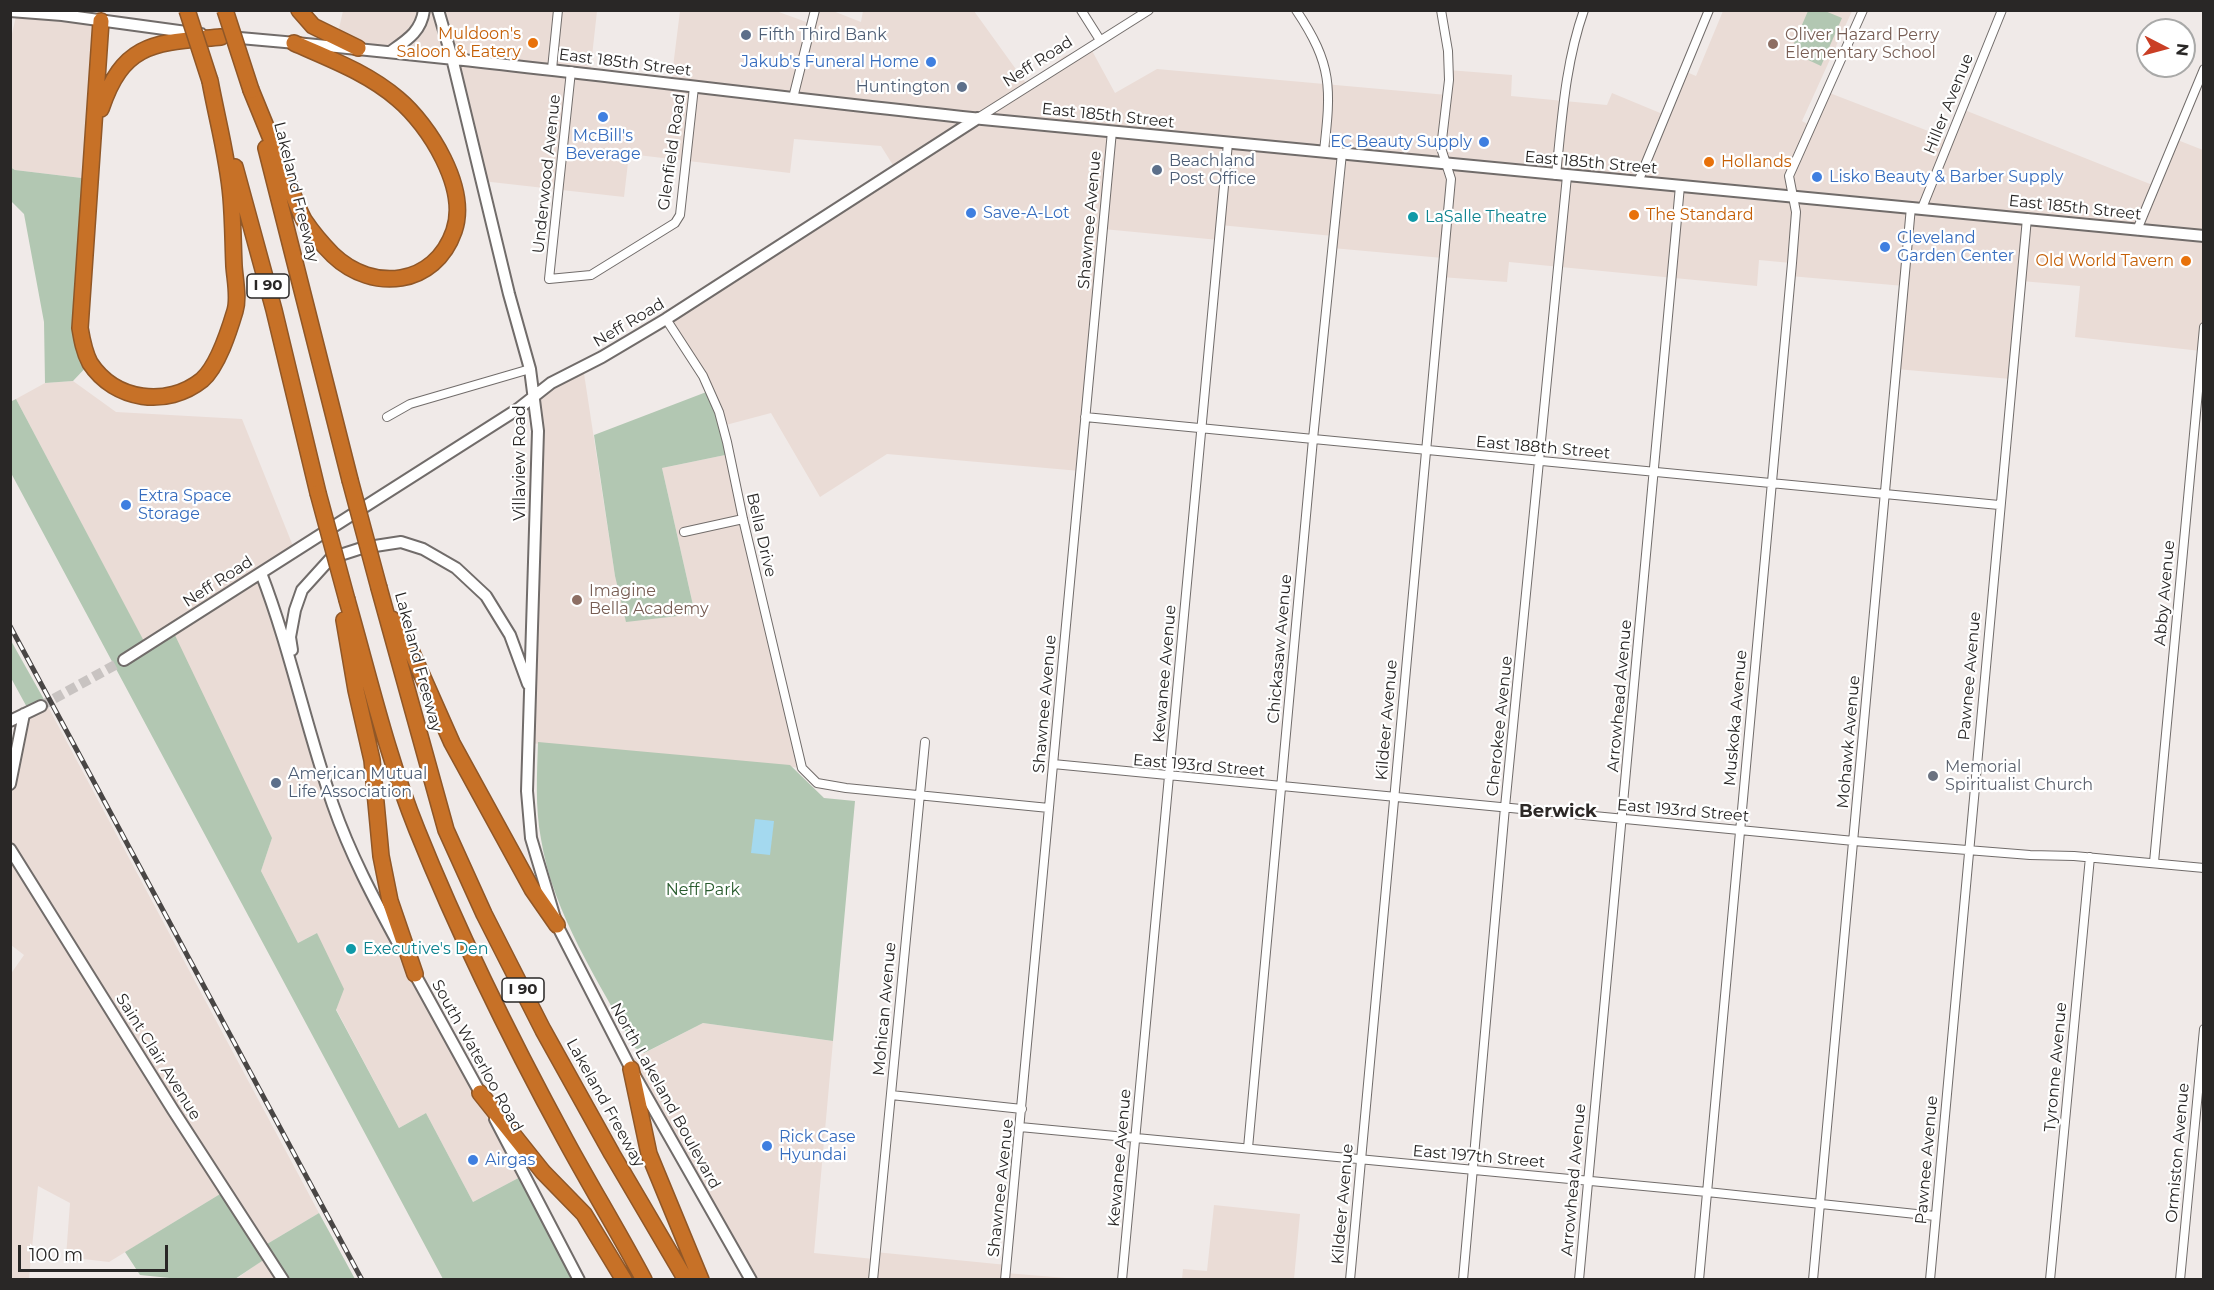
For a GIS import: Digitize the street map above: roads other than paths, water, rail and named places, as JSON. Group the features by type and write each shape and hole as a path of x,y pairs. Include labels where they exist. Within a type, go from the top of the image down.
{"highway":[{"name":"I 90","path":"187,10 210,81 274,310 344,601 385,738 416,828 453,916 494,1004 644,1280"},
{"name":"Lakeland Freeway","path":"225,10 251,90 350,480 446,830 479,903 543,1030 686,1280"},
{"path":"299,10 314,26 358,48"},
{"path":"101,16 81,317 84,348 90,363 100,375 123,392 147,398 187,390 203,379 225,341 236,308 231,196 210,81"},
{"path":"94,129 109,85 123,65 137,54 166,42 221,37"},
{"path":"251,90 304,219 334,256 359,273 387,280 421,272 435,262 455,229 457,209 454,186 443,158 424,127 398,99 361,73 294,43"},
{"path":"344,601 356,690 372,760 381,856 390,900 415,974"},
{"path":"385,609 409,646 452,743 532,889 557,925"},
{"path":"631,1069 649,1154 701,1280"},
{"path":"480,1093 543,1172 584,1214 624,1280"}],"street":[{"path":"390,52 414,35 421,26 424,10"},
{"name":"Villaview Road","path":"438,10 452,58 535,395 538,431 527,791 531,838 557,925"},
{"path":"552,69 558,10"},
{"path":"793,98 815,10"},
{"path":"1081,10 1100,40"},
{"name":"Neff Road","path":"124,660 518,409 551,382 602,357 666,319 1149,10"},
{"path":"1296,10 1313,35 1322,56 1329,84 1324,151"},
{"name":"Kildeer Avenue","path":"1350,1280 1451,179 1442,148 1449,80 1448,51 1441,10"},
{"name":"Cherokee Avenue","path":"1463,1280 1505,807 1539,462 1561,175 1565,82 1574,38 1584,10"},
{"path":"1638,182 1709,10"},
{"name":"Muskoka Avenue","path":"1699,1280 1792,263 1796,212 1789,176 1863,10"},
{"name":"Hiller Avenue","path":"1916,207 2002,10"},
{"name":"East 185th Street","path":"10,11 101,16 221,37 452,58 978,118 2204,236"},
{"path":"2137,230 2204,69"},
{"name":"Underwood Avenue","path":"549,279 571,71"},
{"name":"Glenfield Road","path":"549,279 591,275 675,223 680,215 694,87"},
{"name":"Shawnee Avenue","path":"1005,1280 1112,131"},
{"name":"Kewanee Avenue","path":"1122,1280 1228,143"},
{"name":"Chickasaw Avenue","path":"1248,1148 1312,439 1342,153"},
{"name":"Arrowhead Avenue","path":"1579,1280 1680,186"},
{"name":"Mohawk Avenue","path":"1813,1280 1885,494 1916,207"},
{"name":"Pawnee Avenue","path":"1929,1280 2027,218"},
{"name":"Bella Drive","path":"666,319 703,376 718,412 727,442 802,768 817,783 918,796"},
{"name":"Abby Avenue","path":"2154,862 2204,327"},
{"path":"387,417 410,404 530,369"},
{"name":"East 188th Street","path":"1085,417 1999,505"},
{"path":"684,532 743,519"},
{"path":"296,679 290,637 295,610 302,590 311,578 331,558 362,548 401,542 423,549 456,568 486,596 510,635 531,693"},
{"name":"South Waterloo Road","path":"261,573 296,679 333,805 362,876 579,1280"},
{"path":"10,721 41,705"},
{"path":"10,784 24,714"},
{"name":"Mohican Avenue","path":"873,1280 925,742"},
{"name":"East 193rd Street","path":"1053,764 1854,841 2090,857 2204,868"},
{"path":"918,796 1049,808"},
{"name":"Saint Clair Avenue","path":"10,849 169,1104 283,1280"},
{"name":"Tyronne Avenue","path":"2050,1280 2090,857"},
{"name":"North Lakeland Boulevard","path":"557,925 631,1069 751,1280"},
{"name":"Ormiston Avenue","path":"2180,1280 2204,1029"},
{"path":"891,1095 1022,1109"},
{"name":"East 197th Street","path":"1020,1126 1935,1216"}],"water":[{"path":"755,819 774,821 770,855 751,853"}],"tunnel":[{"path":"41,706 124,660"}],"railway":[{"path":"10,626 362,1280"}],"place":[{"name":"Fifth Third Bank","path":"746,35"},
{"name":"Muldoon's Saloon & Eatery","path":"533,43"},
{"name":"Oliver Hazard Perry Elementary School","path":"1773,44"},
{"name":"Jakub's Funeral Home","path":"931,62"},
{"name":"Huntington","path":"962,87"},
{"name":"McBill's Beverage","path":"603,117"},
{"name":"EC Beauty Supply","path":"1484,142"},
{"name":"Hollands","path":"1709,162"},
{"name":"Beachland Post Office","path":"1157,170"},
{"name":"Lisko Beauty & Barber Supply","path":"1817,177"},
{"name":"Save-A-Lot","path":"971,213"},
{"name":"The Standard","path":"1634,215"},
{"name":"LaSalle Theatre","path":"1413,217"},
{"name":"Cleveland Garden Center","path":"1885,247"},
{"name":"Old World Tavern","path":"2186,261"},
{"name":"Extra Space Storage","path":"126,505"},
{"name":"Imagine Bella Academy","path":"577,600"},
{"name":"Memorial Spiritualist Church","path":"1933,776"},
{"name":"American Mutual Life Association","path":"276,783"},
{"name":"Executive's Den","path":"351,949"},
{"name":"Rick Case Hyundai","path":"767,1146"},
{"name":"Airgas","path":"473,1160"}],"district":[{"name":"Berwick","path":"1558,812"}],"park label":[{"name":"Neff Park","path":"703,890"}]}
